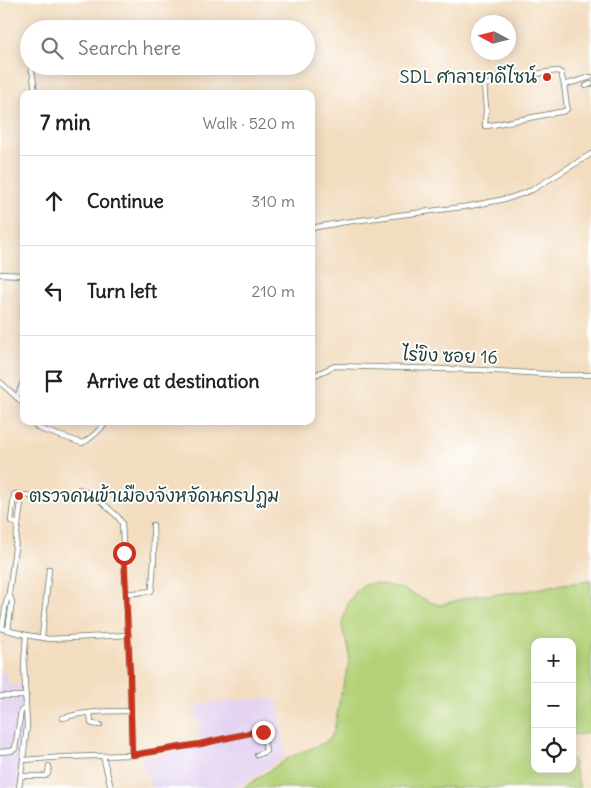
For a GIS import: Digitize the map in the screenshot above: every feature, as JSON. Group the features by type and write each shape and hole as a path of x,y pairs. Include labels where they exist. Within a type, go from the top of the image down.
{"street":[{"path":"558,71 561,73 564,85 567,107 565,111 485,126 484,84 558,71"},
{"path":"33,75 35,90"},
{"path":"564,85 591,77"},
{"path":"315,227 470,206 510,198 537,188 591,154"},
{"path":"0,274 20,275"},
{"name":"ไร่ขิง ซอย 16","path":"315,375 336,366 481,370 591,376"},
{"path":"0,382 20,400"},
{"path":"17,397 20,390"},
{"path":"35,425 40,429 82,443 85,443 104,425"},
{"path":"79,489 94,495 118,517 122,524 129,636 132,755"},
{"path":"32,496 22,494 9,593 1,628 26,635 57,639 129,636"},
{"path":"126,594 151,591 152,589 154,525"},
{"path":"42,637 48,569"},
{"path":"8,630 12,602 9,593"},
{"path":"19,788 26,726 24,665 26,635"},
{"path":"0,696 26,696"},
{"path":"0,752 15,749 21,711 26,708"},
{"path":"64,718 90,713 132,711"},
{"path":"90,713 91,723 100,725"},
{"path":"23,760 132,755 200,744 254,732 263,732 266,751 257,755"},
{"path":"103,756 111,788"},
{"path":"21,776 45,776 48,774 49,766"}],"shaded area":[{"path":"0,673 7,674 7,685 23,685 25,733 17,788 0,788"},
{"path":"272,698 278,701 285,756 236,788 152,788 140,759 201,747 195,705"}],"green space":[{"path":"591,581 591,733 576,735 576,638 531,638 531,773 576,773 580,788 243,788 290,757 324,743 331,737 334,731 349,658 349,650 342,623 348,603 363,585 376,583 399,588 440,605 474,596 527,591"}],"place":[{"name":"SDL ศาลายาดีไซน์","path":"547,77"},
{"name":"ตรวจคนเข้าเมืองจังหจัดนครปฏม","path":"19,496"}],"route":[{"path":"124,553 132,755 200,744 254,732 263,732"}]}
